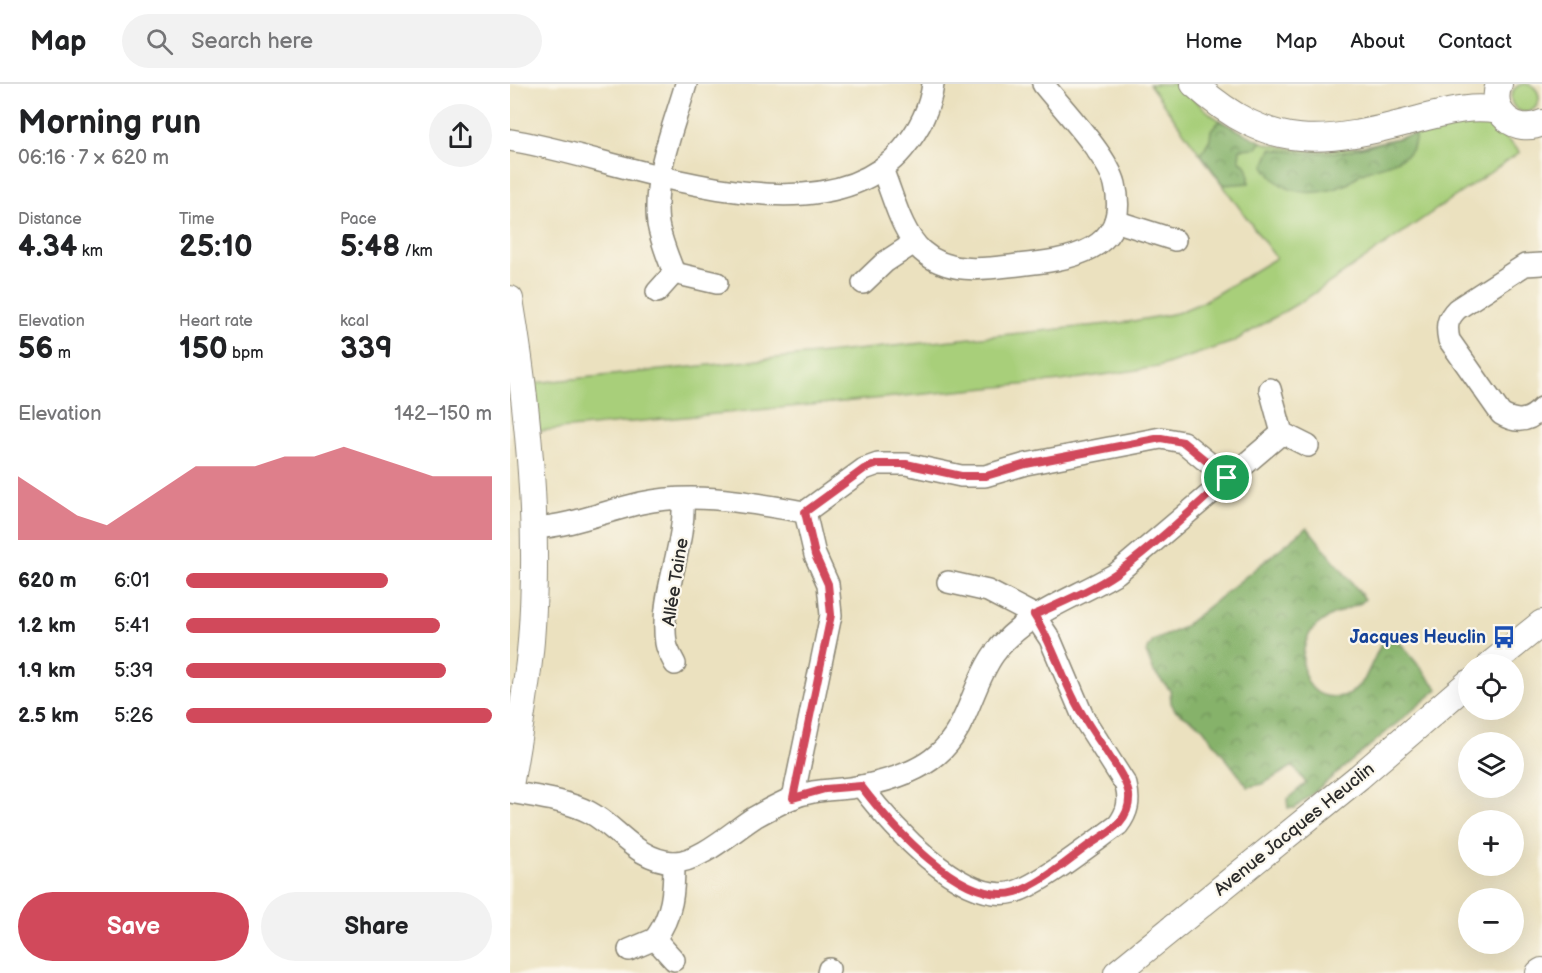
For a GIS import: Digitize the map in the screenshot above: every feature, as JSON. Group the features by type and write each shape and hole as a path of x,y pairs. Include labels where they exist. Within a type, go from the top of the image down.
{"street":[{"path":"674,273 658,224 657,204 660,174 686,84"},
{"path":"510,140 739,192 797,195 844,188 882,169 917,130 925,114 933,84"},
{"path":"882,169 914,243 937,261 965,269 1036,264 1081,255 1102,238 1115,220 1116,192 1110,171 1043,84"},
{"path":"1194,84 1241,120 1279,136 1295,138 1358,134 1476,106 1498,94"},
{"path":"1212,84 1261,116 1299,126 1322,127 1498,94"},
{"path":"1498,94 1515,125 1532,127 1542,123"},
{"path":"1115,220 1175,240"},
{"path":"863,283 885,262 914,243"},
{"path":"1542,264 1524,266 1457,309 1449,317 1446,328 1449,340 1501,414 1510,420 1522,420 1533,418 1542,408"},
{"path":"674,273 717,283"},
{"path":"657,292 674,273"},
{"path":"510,300 526,409 534,528 531,640 515,729 510,786"},
{"path":"1270,388 1282,433 1308,447"},
{"path":"510,792 588,811 602,819 642,853 674,862 684,860 722,841 754,818 793,798 825,789 861,786 922,766 946,747 958,733 993,656 1012,633 1034,615 1092,588 1117,573 1282,433"},
{"path":"534,528 551,527 643,503 715,497 805,512 864,469 878,464 906,464 961,476 986,476 1026,464 1161,438 1183,442 1227,478"},
{"name":"Allée Taine","path":"675,664 666,644 667,615 683,531 683,499"},
{"path":"793,798 831,615 828,584 815,555 805,512"},
{"path":"861,786 880,811 920,849 970,887 985,893 1002,894 1026,887 1118,825 1128,807 1126,785 1080,712 1050,639 1034,615 988,591 948,582"},
{"path":"1503,654 1542,623"},
{"name":"Avenue Jacques Heuclin","path":"1117,973 1359,777 1458,692"},
{"path":"629,950 655,939 663,927 674,900 674,862"},
{"path":"655,939 674,960"}],"green space":[{"path":"1149,84 1176,84 1213,116 1243,135 1268,144 1296,149 1321,150 1363,146 1485,118 1520,152 1307,298 1233,342 1158,367 1061,381 539,431 534,383 1128,322 1177,313 1203,302 1276,258"},
{"path":"1525,84 1535,88 1539,98 1535,108 1525,112 1515,108 1511,98 1515,88"},
{"path":"1220,121 1262,142 1256,148 1240,149 1239,160 1247,167 1249,183 1223,185 1201,154 1210,139 1211,130"},
{"path":"1415,134 1414,144 1404,157 1360,174 1349,183 1334,189 1300,192 1289,189 1271,176 1264,166 1271,149 1306,153 1343,152"},
{"path":"1307,527 1365,599 1326,619 1310,634 1305,643 1303,665 1310,685 1316,692 1326,696 1349,695 1364,680 1382,642 1397,639 1438,689 1295,808 1288,808 1287,799 1306,783 1293,766 1263,784 1248,787 1201,726 1175,710 1171,703 1170,690 1154,672 1146,652 1153,641 1182,628"}],"place":[{"name":"Jacques Heuclin","path":"1504,637"}],"route":[{"path":"1161,438 1183,442 1203,456 1227,478 1117,573 1092,588 1034,615 1050,639 1084,719 1119,770 1126,785 1129,796 1128,807 1126,815 1118,825 1026,887 1002,894 985,893 970,887 943,868 899,831 861,786 825,789 793,798 831,615 828,584 815,555 805,512 864,469 878,464 906,464 961,476 986,476 1026,464 1161,438"}]}
